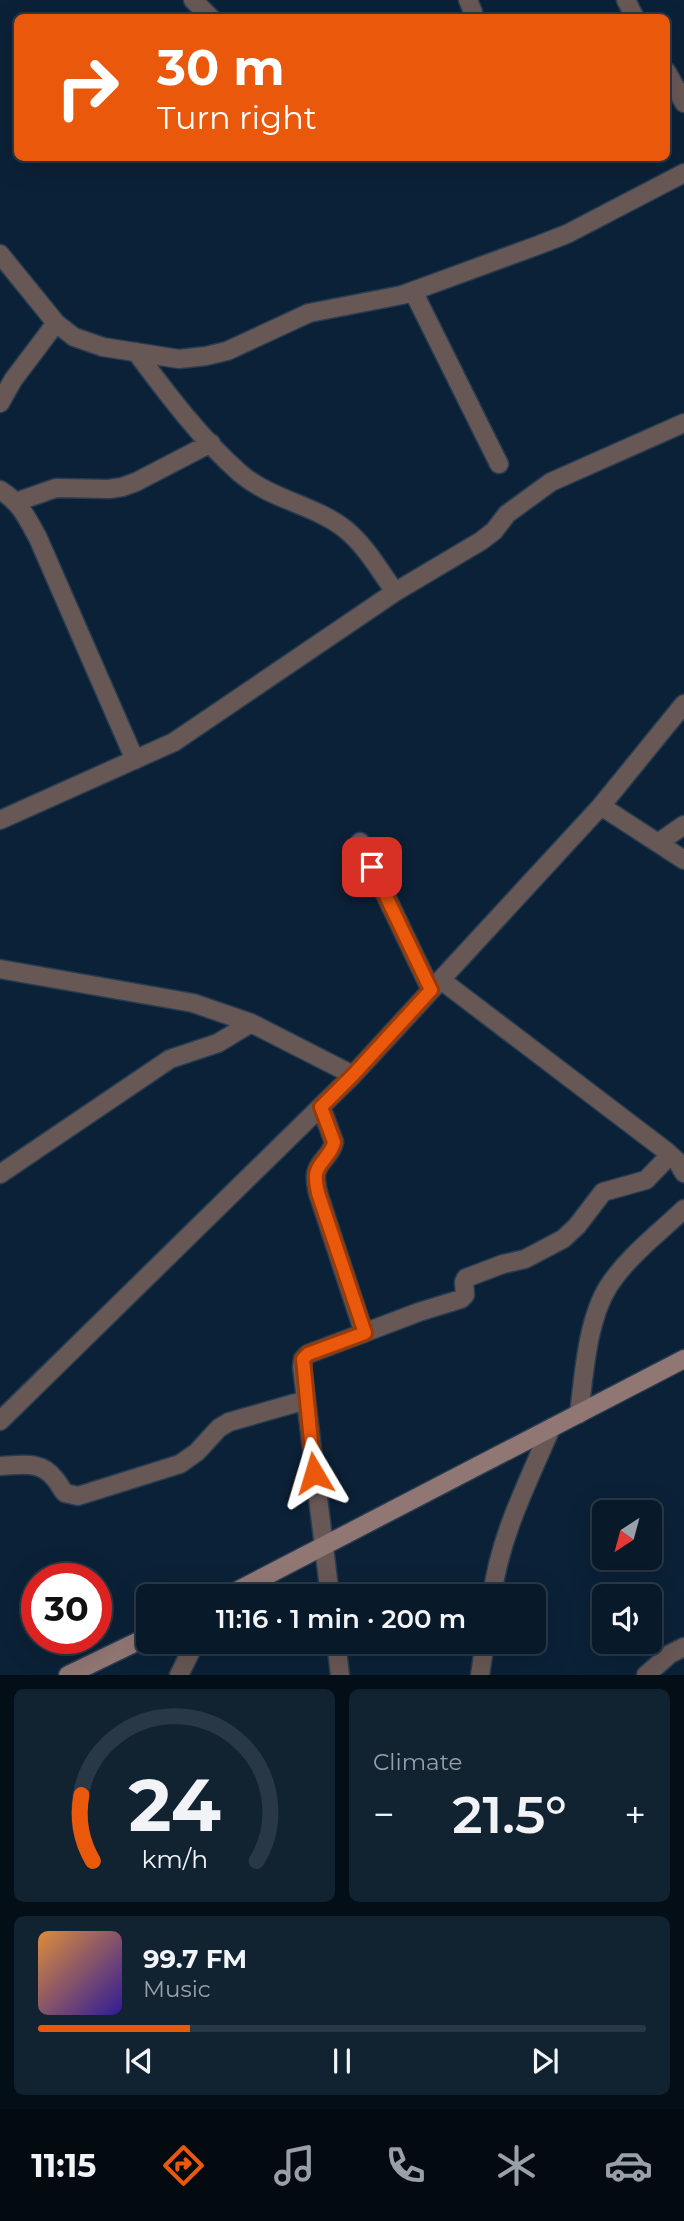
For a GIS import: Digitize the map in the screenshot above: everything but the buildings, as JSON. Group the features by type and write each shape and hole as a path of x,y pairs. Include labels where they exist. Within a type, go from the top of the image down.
{"main road":[{"path":"250,1584 684,1359"},
{"path":"68,1675 136,1642"}],"street":[{"path":"193,0 207,14"},
{"path":"670,77 684,103"},
{"path":"0,254 56,323 74,337 103,347 179,359 206,356 227,351 309,313 379,301 413,291 567,234 684,173"},
{"path":"413,291 499,464"},
{"path":"0,403 13,380 56,323"},
{"path":"136,352 177,406 242,474 256,484 345,529 372,558 395,592"},
{"path":"0,820 174,742 395,592 481,541 494,531 507,514 551,482 684,423"},
{"path":"16,502 56,488 122,487 211,443"},
{"path":"0,490 16,502 38,538 135,760"},
{"path":"0,1421 353,1075 601,806 684,704"},
{"path":"601,806 684,860"},
{"path":"658,843 684,825"},
{"path":"359,842 436,985 670,1155 684,1173"},
{"path":"0,969 193,1003 251,1023 353,1075"},
{"path":"0,1174 170,1059 218,1043 251,1023"},
{"path":"321,1107 334,1148 318,1167 318,1193 365,1333"},
{"path":"328,1584 303,1359 308,1354 461,1299 465,1295 466,1278 525,1259 563,1239 577,1226 603,1192 646,1180 670,1155"},
{"path":"579,1414 585,1364 608,1287 623,1268 684,1209"},
{"path":"0,1466 42,1467 65,1493 78,1496 180,1464 229,1422 306,1400"},
{"path":"493,1584 496,1563 505,1535 551,1428"},
{"path":"646,1675 670,1654 684,1647"},
{"path":"178,1675 189,1654"},
{"path":"337,1654 340,1675"},
{"path":"480,1675 483,1654"}],"route":[{"path":"314,1473 303,1359 308,1354 365,1333 318,1193 318,1167 334,1148 321,1107 431,990 372,867"}]}
